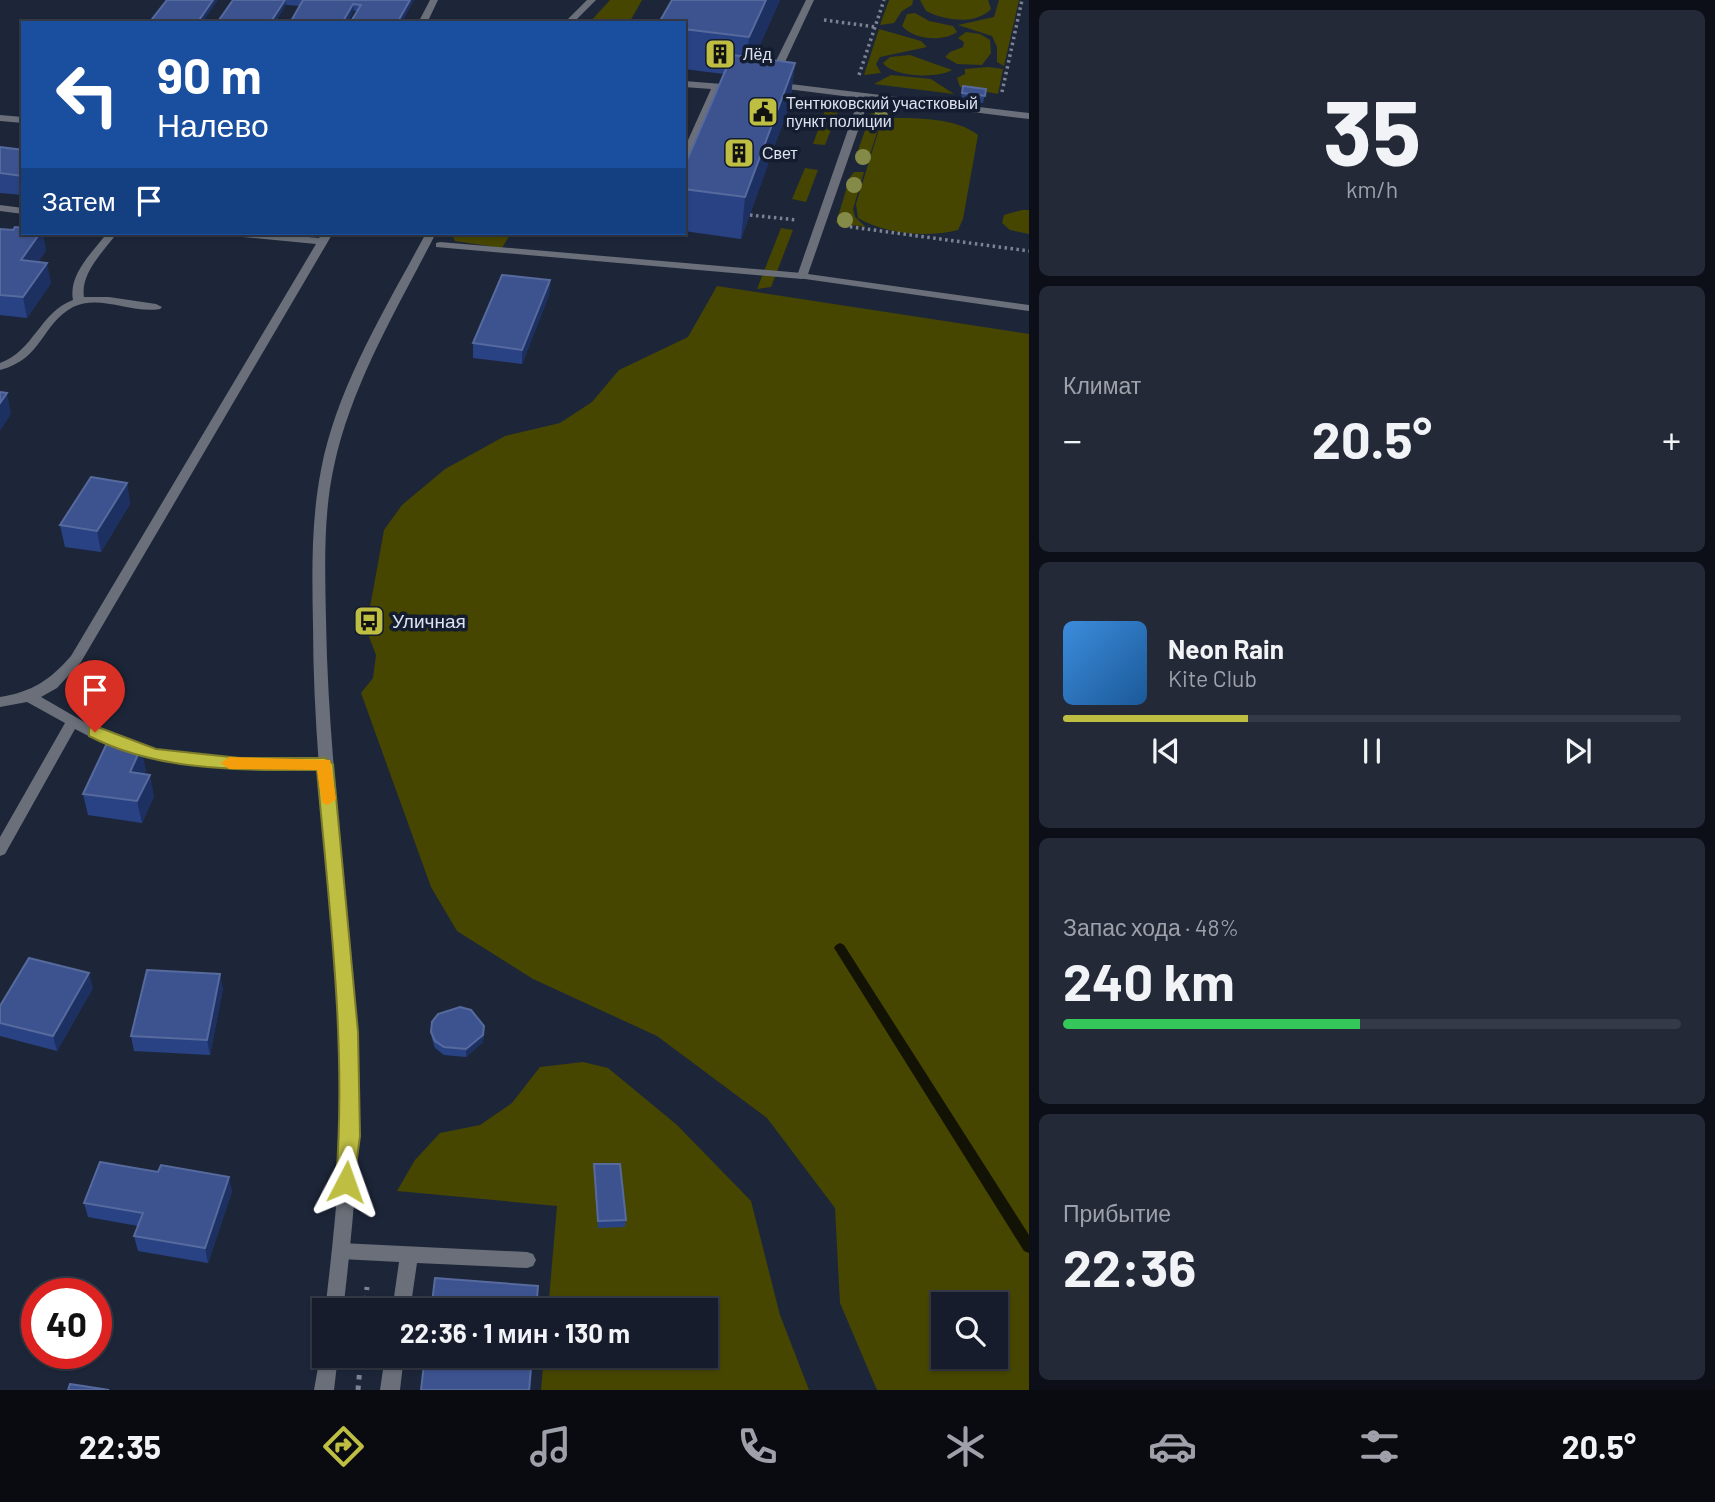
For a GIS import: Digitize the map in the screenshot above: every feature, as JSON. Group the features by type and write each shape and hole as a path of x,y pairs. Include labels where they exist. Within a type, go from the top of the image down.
{"street":[{"path":"423,21 434,0"},
{"path":"570,21 592,0"},
{"path":"810,0 776,75 766,84 1029,116"},
{"path":"686,84 716,89 744,87"},
{"path":"686,156 716,89"},
{"path":"802,276 865,96"},
{"path":"0,118 21,120"},
{"path":"0,208 21,211"},
{"path":"79,301 76,294 79,282 111,235"},
{"path":"0,702 32,698 58,681 93,633 326,238 270,235"},
{"path":"336,1298 350,1136 349,1032 318,654 320,518 332,450 372,349 436,239 802,276 1029,308"},
{"path":"0,367 24,359 56,317 79,301 156,307"},
{"path":"32,698 117,744 156,755 240,764 325,764"},
{"path":"0,850 73,721"},
{"path":"341,1251 527,1260"},
{"path":"403,1298 409,1254"},
{"path":"324,1390 327,1368"},
{"path":"390,1390 393,1368"}],"path":[{"path":"857,80 884,0"},
{"path":"1000,99 1022,0"},
{"path":"802,17 876,27"},
{"path":"750,215 821,222 1029,251"},
{"path":"358,1390 360,1368"}],"shaded area":[{"path":"610,0 642,0 630,21 591,21"},
{"path":"889,0 913,0 912,5 902,11 894,23 880,25"},
{"path":"920,0 988,0 991,9 977,18 950,19 926,11"},
{"path":"999,0 1019,0 1004,66 997,62 997,47 992,36 958,25 994,17"},
{"path":"915,13 929,21 953,26 957,32 944,37 929,38 907,31 902,26 907,14"},
{"path":"879,29 921,41 927,47 880,57 876,64 881,73 864,75"},
{"path":"966,32 980,34 990,40 991,53 982,65 957,64 945,57 963,47 964,42 958,38"},
{"path":"910,55 952,70 936,75 905,74 888,68 883,63 890,57"},
{"path":"965,69 1003,69 998,94 960,87 957,78 965,74"},
{"path":"891,75 931,79 954,94 874,84"},
{"path":"827,105 839,109 825,145 813,144"},
{"path":"871,113 888,116 878,129 867,164 855,159"},
{"path":"892,118 949,122 978,135 963,219 958,230 934,234 907,233 881,228 858,218 856,204 879,129"},
{"path":"805,168 818,170 806,202 792,199"},
{"path":"854,172 864,172 853,209 855,217 866,227 836,223 850,177"},
{"path":"1029,210 1029,234 1010,230 1002,223 1004,215"},
{"path":"781,228 793,230 771,287 757,289"},
{"path":"452,235 510,235 502,248 455,241"},
{"path":"717,286 1029,334 1029,1390 877,1390 840,1303 835,1208 767,1118 657,1036 533,979 457,931 431,887 361,693 373,678 376,655 366,629 384,530 402,505 445,469 505,436 560,423 592,402 619,370 688,337"},
{"path":"583,1062 608,1068 677,1125 751,1201 780,1315 809,1390 541,1390 543,1368 718,1368 718,1298 549,1298 557,1206 397,1191 415,1160 440,1133 480,1125 512,1103 540,1067"}],"building":[{"path":"167,0 213,0 198,21 151,21"},
{"path":"233,0 285,0 271,21 218,21"},
{"path":"303,0 410,0 398,21 351,21 361,5 353,4 343,21 291,21"},
{"path":"672,0 766,0 749,37 686,29 686,21 660,21"},
{"path":"732,55 795,63 745,197 686,189 686,162"},
{"path":"963,86 986,89 985,96 962,93"},
{"path":"0,147 21,150 21,176 0,173"},
{"path":"15,227 21,228 21,235 39,235 21,260 47,263 23,297 0,295 0,229 13,230"},
{"path":"502,275 550,280 522,350 473,343"},
{"path":"0,392 7,393 0,403"},
{"path":"91,477 127,483 97,531 60,525"},
{"path":"107,743 141,748 130,772 150,775 137,801 83,794"},
{"path":"29,958 89,973 53,1036 0,1023 0,1006"},
{"path":"147,970 220,974 207,1040 131,1036"},
{"path":"460,1007 471,1010 484,1026 483,1035 466,1049 444,1047 435,1041 431,1032 432,1022 438,1014"},
{"path":"100,1162 158,1172 161,1165 229,1177 205,1248 134,1236 143,1213 84,1203"},
{"path":"594,1164 620,1164 626,1220 598,1221"},
{"path":"435,1278 538,1286 537,1298 433,1298"},
{"path":"424,1368 531,1368 529,1390 421,1390"},
{"path":"70,1384 109,1390 68,1390"}],"waterway":[{"path":"840,948 1029,1247"}],"slow traffic":[{"path":"229,763 325,764 328,799"}],"place":[{"name":"Лёд","path":"720,54"},
{"name":"Тентюковский участковый пункт полиции","path":"763,112"},
{"name":"Свет","path":"739,153"},
{"name":"Уличная","path":"369,621"}],"route":[{"path":"95,732 117,744 156,755 240,764 325,764 349,1032 350,1136 346,1182"}]}
